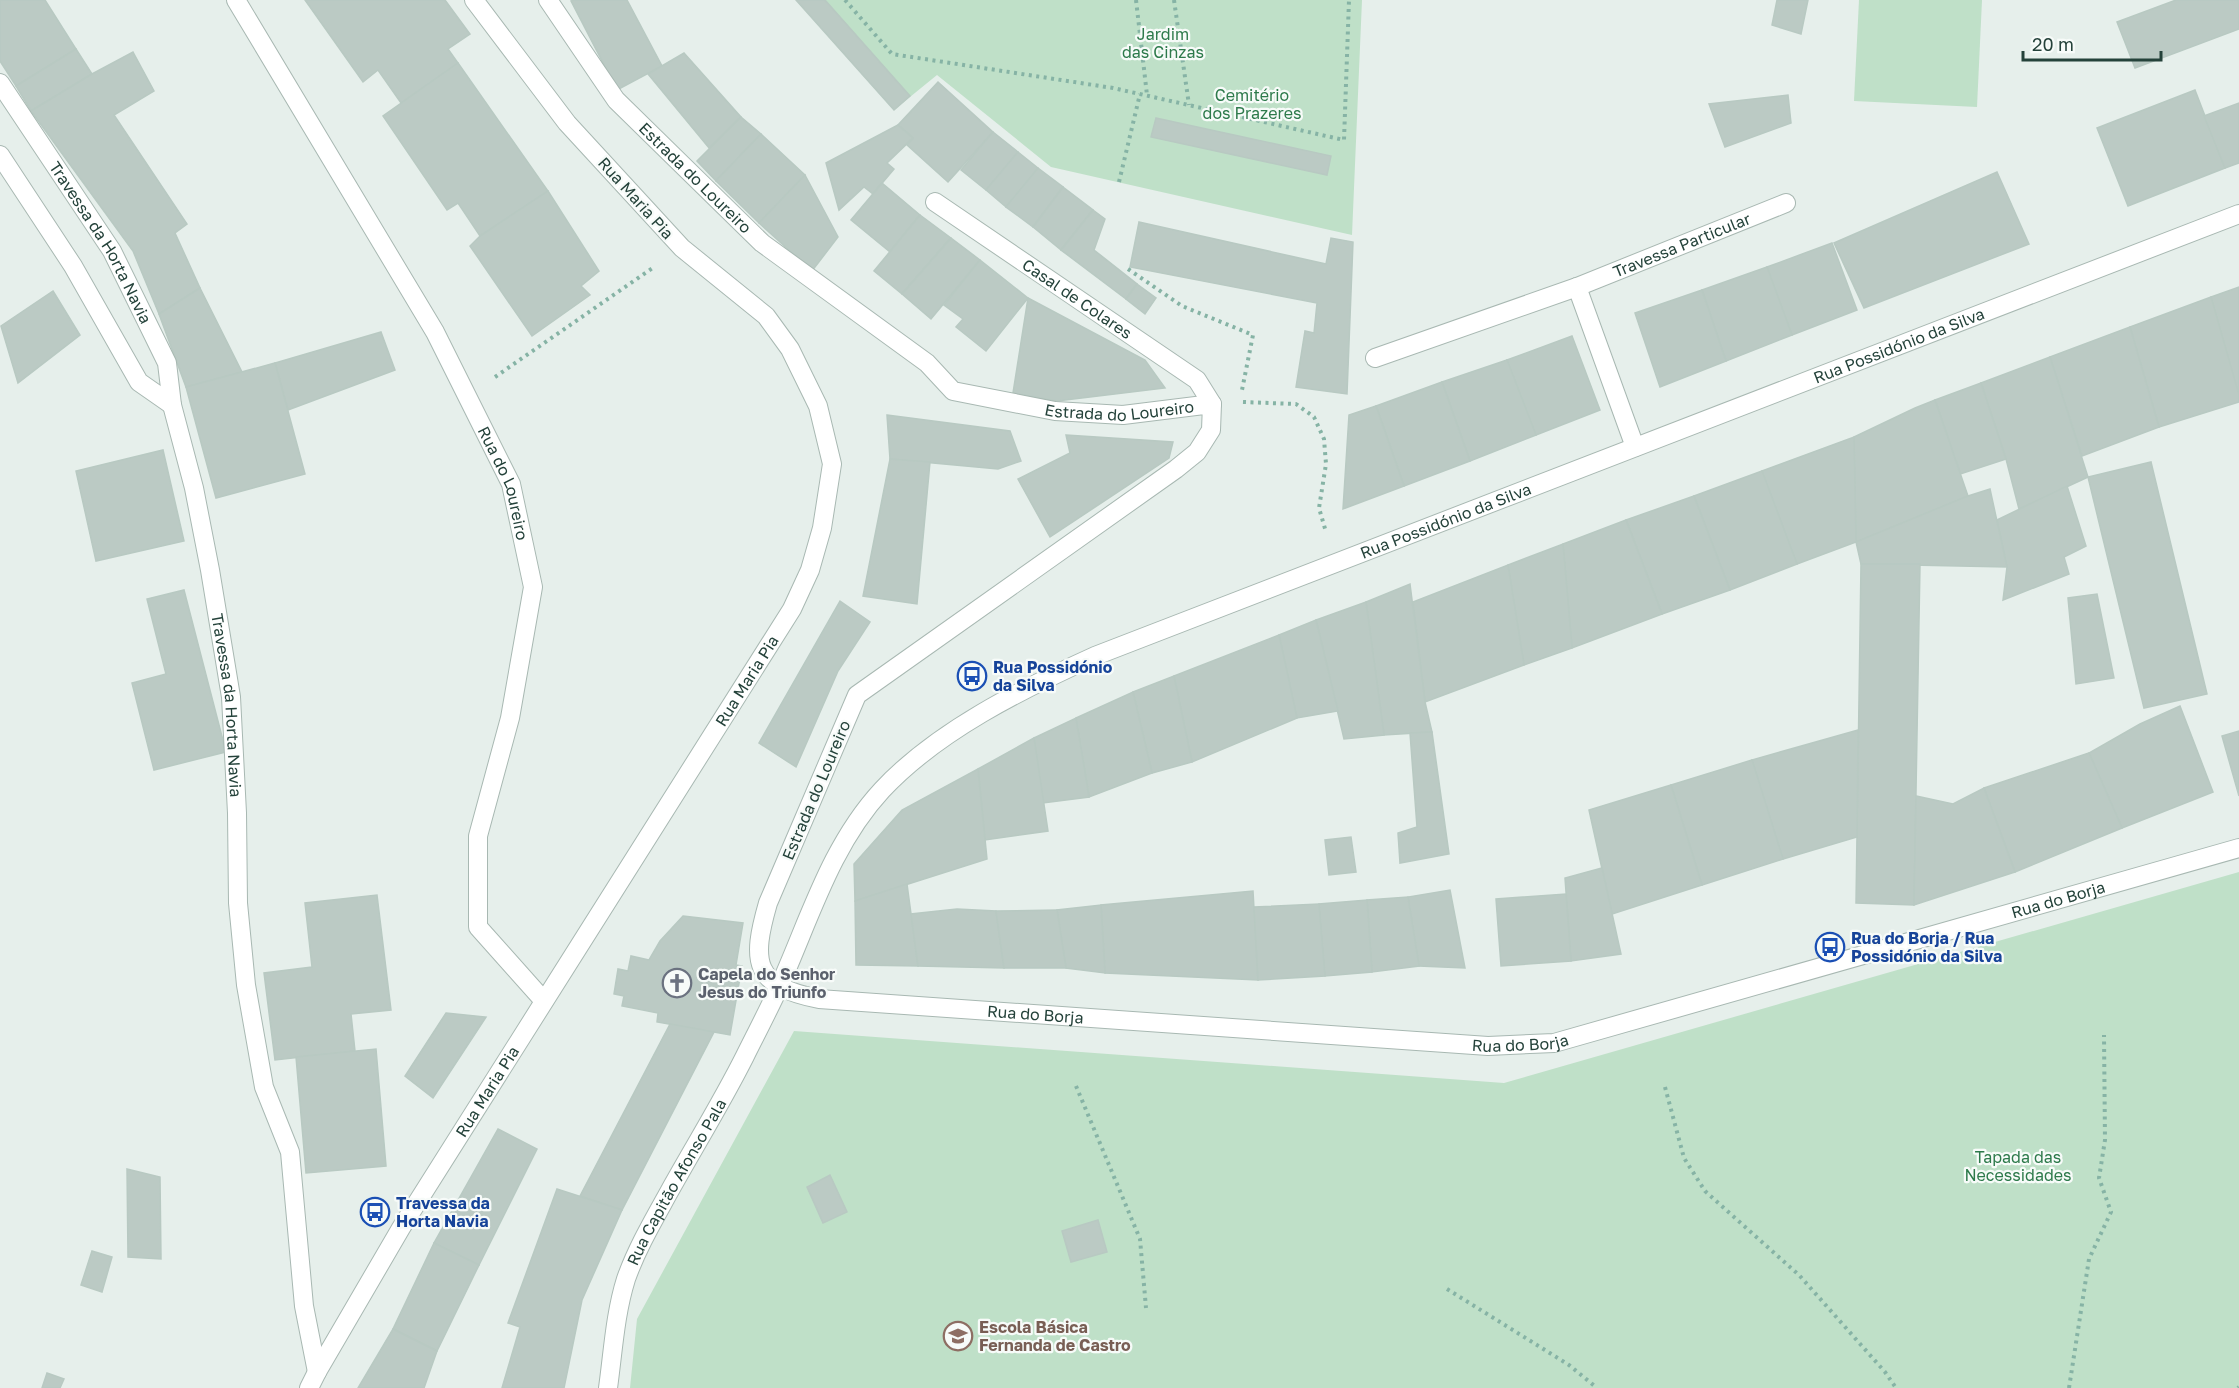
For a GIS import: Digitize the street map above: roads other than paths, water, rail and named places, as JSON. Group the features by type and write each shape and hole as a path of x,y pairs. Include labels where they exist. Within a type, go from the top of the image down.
{"street":[{"name":"Rua do Loureiro","path":"236,0 435,332 511,483 534,587 510,718 478,836 478,927 544,1001"},
{"name":"Rua Maria Pia","path":"313,1380 401,1228 792,609 810,570 822,528 832,464 818,406 790,350 766,316 682,249 567,123 474,0"},
{"name":"Estrada do Loureiro","path":"548,0 616,100 762,243 927,363 953,391 1055,411 1123,415 1212,404 1211,430 1197,452 857,695 768,903 759,933 758,956 764,974 779,987"},
{"name":"Travessa da Horta Navia","path":"0,83 112,250 167,363 172,405 194,488 210,570 231,697 237,813 238,903 246,986 264,1087 290,1152 313,1380"},
{"path":"0,155 73,266 139,382 172,405"},
{"name":"Casal de Colares","path":"935,202 1197,380 1212,404"},
{"name":"Travessa Particular","path":"1375,358 1577,287 1786,203"},
{"name":"Rua Possidónio da Silva","path":"779,987 826,875 857,820 909,765 952,733 998,705 1095,656 2239,214"},
{"path":"1577,287 1635,447"},
{"name":"Rua do Borja","path":"779,987 819,999 1488,1046 1554,1043 2239,848"},
{"name":"Rua Capitão Afonso Pala","path":"608,1388 617,1316 626,1280 642,1240 745,1057 779,987"}],"place":[{"name":"Rua Possidónio da Silva","path":"972,676"},
{"name":"Rua do Borja / Rua Possidónio da Silva","path":"1830,947"},
{"name":"Capela do Senhor Jesus do Triunfo","path":"677,983"},
{"name":"Travessa da Horta Navia","path":"375,1212"},
{"name":"Escola Básica Fernanda de Castro","path":"958,1336"}],"park label":[{"name":"Jardim das Cinzas","path":"1163,43"},
{"name":"Cemitério dos Prazeres","path":"1252,104"},
{"name":"Tapada das Necessidades","path":"2018,1166"}]}
